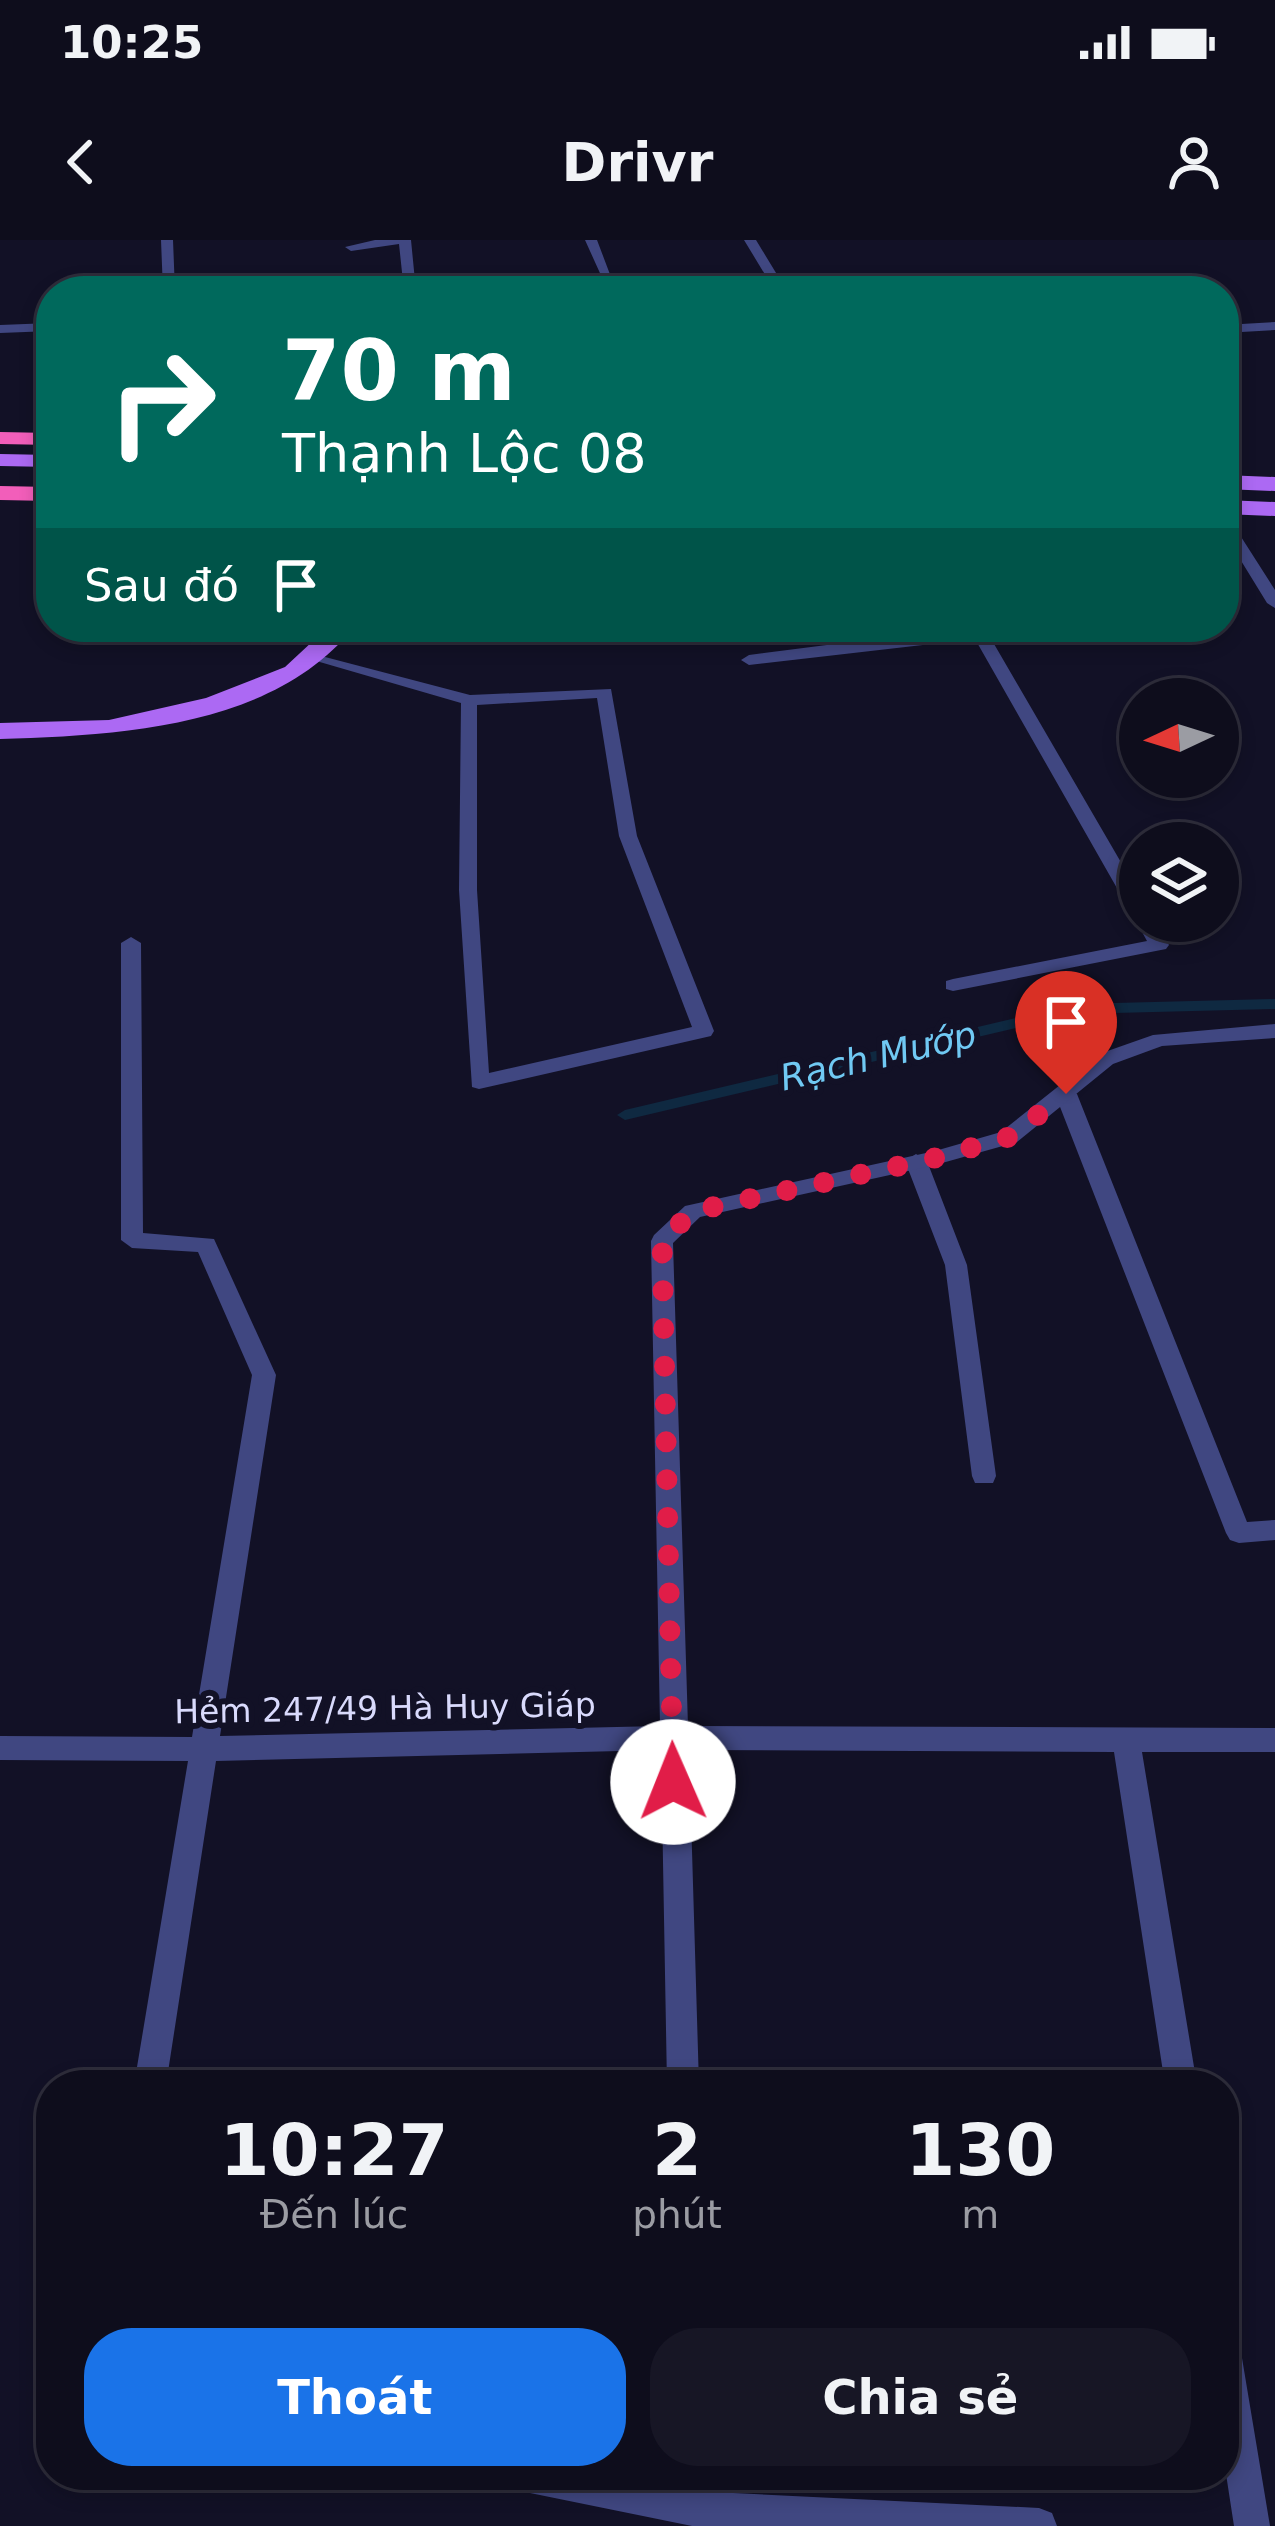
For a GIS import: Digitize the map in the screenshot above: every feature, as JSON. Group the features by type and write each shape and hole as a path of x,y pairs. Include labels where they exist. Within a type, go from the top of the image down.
{"highway":[{"path":"0,438 36,439"},
{"path":"0,493 36,494"}],"main road":[{"path":"0,460 36,461"},
{"path":"0,478 36,479"},
{"path":"1239,483 1275,484"},
{"path":"1239,508 1275,509"},
{"path":"0,731 109,728 214,704 293,672 326,642"}],"street":[{"path":"167,240 168,276"},
{"path":"351,247 403,240 408,276"},
{"path":"591,240 608,276"},
{"path":"750,240 772,276"},
{"path":"1239,327 1275,326"},
{"path":"0,329 36,327"},
{"path":"1239,545 1275,603"},
{"path":"749,660 886,642"},
{"path":"985,642 1119,875"},
{"path":"312,655 469,700 605,693 628,836 704,1031 479,1082 468,890 469,700"},
{"path":"953,985 1158,942"},
{"path":"131,943 132,1240 206,1245 264,1375 152,2070"},
{"path":"683,2070 662,1240 694,1211 1009,1137 1106,1059 1160,1040 1275,1031"},
{"path":"1066,1094 1239,1533 1275,1531"},
{"path":"916,1161 956,1265 984,1476"},
{"name":"Hẻm 247/49 Hà Huy Giáp","path":"0,1748 203,1749 672,1738 1275,1740"},
{"path":"1126,1738 1179,2070"},
{"path":"1239,2445 1252,2526"},
{"path":"696,2492 1039,2526"}],"waterway":[{"name":"Rạch Mướp","path":"625,1115 1075,1009 1275,1004"}],"route":[{"path":"673,1782 662,1240 694,1211 1009,1137 1066,1094"}]}
